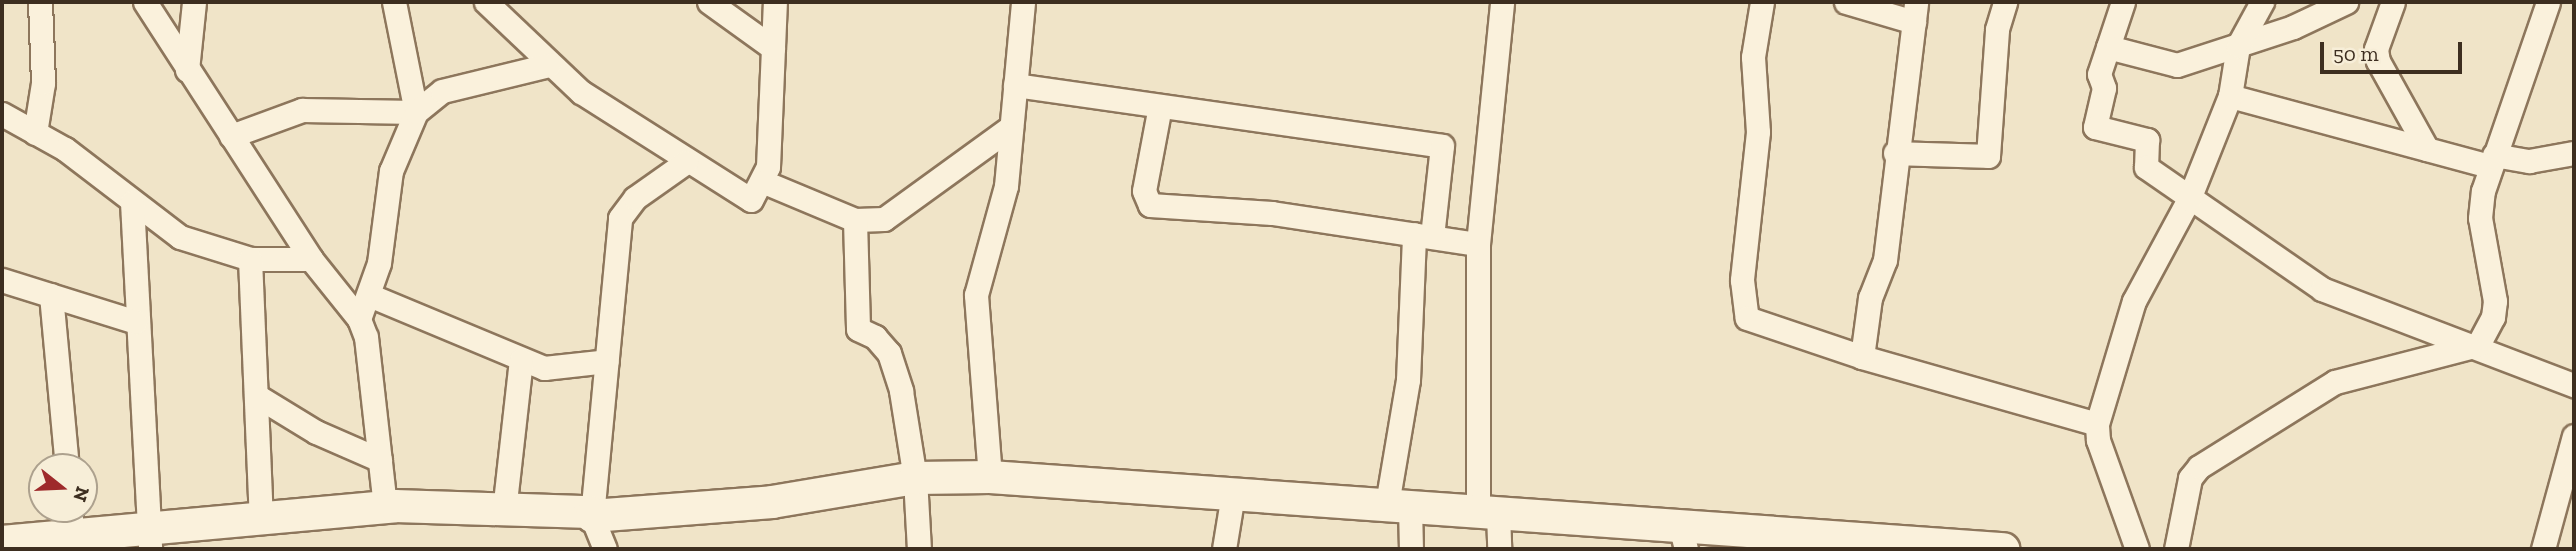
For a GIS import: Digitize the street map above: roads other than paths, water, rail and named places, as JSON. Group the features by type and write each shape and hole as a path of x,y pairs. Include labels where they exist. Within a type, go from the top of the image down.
{"street":[{"path":"35,133 43,83 40,2"},
{"path":"145,2 311,259 359,318 366,337 385,507"},
{"path":"187,70 194,2"},
{"path":"394,2 416,112"},
{"path":"486,2 549,65 686,162 746,199 755,198 764,182 768,167 775,2"},
{"path":"709,2 773,48"},
{"path":"990,477 976,295 1006,186 1023,2"},
{"path":"1499,549 1488,511 1478,244 1502,2"},
{"path":"1762,2 1753,57 1758,132 1742,307 1756,324 2097,424"},
{"path":"1846,2 1915,12 1895,153 1885,260 1870,298 1862,357"},
{"path":"1895,153 1988,156 1997,29 2005,2"},
{"path":"2123,2 2099,74 2104,88 2095,127 2147,140 2146,167 2322,289 2477,345 2574,385"},
{"path":"2137,549 2098,440 2097,424 2134,301 2189,199 2230,96 2238,46 2262,2"},
{"path":"2108,47 2177,65 2238,46 2346,2"},
{"path":"2393,2 2376,49 2378,61 2427,149"},
{"path":"2176,549 2190,478 2199,467 2335,383 2477,345 2493,317 2495,300 2480,218 2492,160 2548,2"},
{"path":"359,318 379,262 391,171 416,112 442,91 549,65"},
{"path":"1015,85 1442,146 1423,235 1398,505 1411,549"},
{"path":"2230,96 2427,149 2492,160 2529,161 2574,153"},
{"path":"1160,106 1144,191 1150,205 1272,213 1478,244"},
{"path":"230,136 302,110 416,112"},
{"path":"2,114 65,149 180,237 250,259 311,259"},
{"path":"764,182 855,220 884,219 1011,127"},
{"path":"604,549 591,514 620,218 635,198 686,162"},
{"path":"132,202 136,322 150,540"},
{"path":"855,220 858,329 875,337 889,353 901,391 915,478 919,549"},
{"path":"250,259 261,520"},
{"path":"2,280 136,322"},
{"path":"51,295 66,453"},
{"path":"369,295 544,368 607,361"},
{"path":"504,511 521,360"},
{"path":"257,396 316,432 380,460"},
{"path":"2543,549 2572,449"},
{"path":"2,542 72,523 150,540 261,520 385,507 591,514 772,502 915,478 990,477 1488,511 1683,537 2003,549"},
{"path":"1224,549 1233,494"}]}
